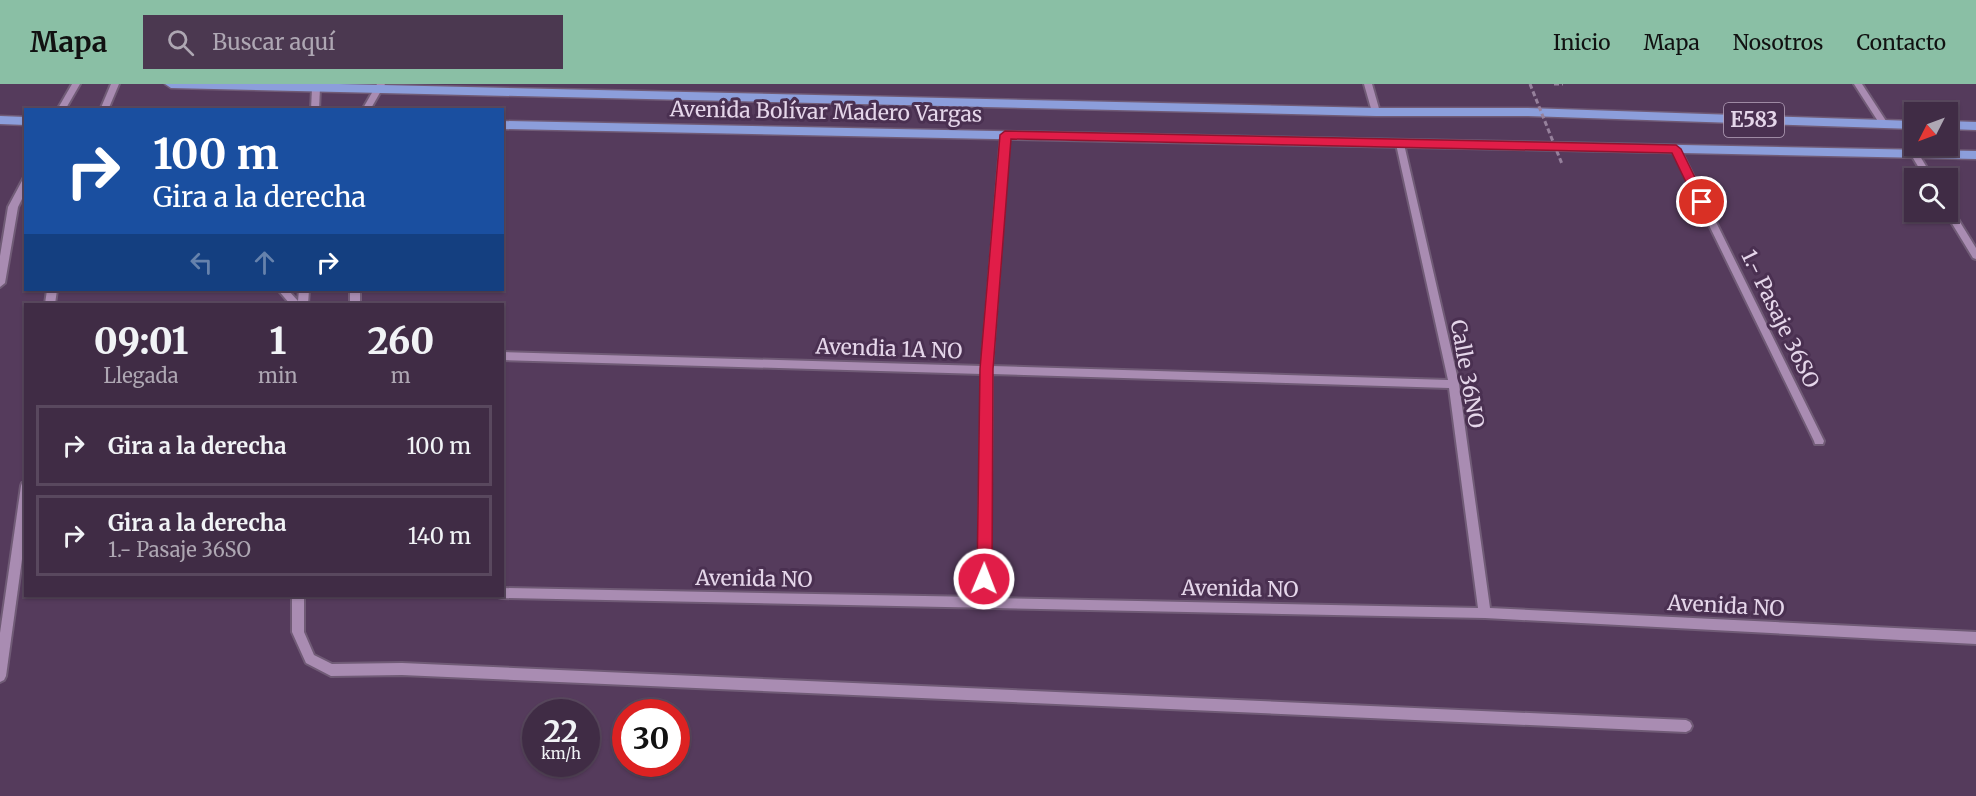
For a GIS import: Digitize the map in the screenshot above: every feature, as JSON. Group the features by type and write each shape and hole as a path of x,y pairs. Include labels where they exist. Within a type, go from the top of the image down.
{"main road":[{"name":"Avenida Bolívar Madero Vargas","path":"171,84 316,88 380,87 1376,112 1528,112 1904,125"},
{"path":"0,120 24,121"},
{"name":"Avenida Bolívar Madero Vargas","path":"504,125 1904,153"},
{"path":"1958,125 1976,126"},
{"name":"Avenida Bolívar Madero Vargas","path":"1958,154 1976,155"}],"street":[{"path":"62,108 76,84"},
{"path":"105,108 115,84"},
{"path":"1368,84 1376,112"},
{"path":"1858,84 1884,124"},
{"path":"367,108 380,87"},
{"path":"315,108 316,88"},
{"path":"984,603 987,369 1005,135"},
{"name":"Calle 36NO","path":"1400,144 1454,384 1485,613"},
{"name":"1.- Pasaje 36SO","path":"1676,149 1819,441"},
{"path":"0,283 13,207 24,186"},
{"path":"1955,222 1976,256"},
{"path":"284,291 295,303"},
{"name":"Avendia 1A NO","path":"504,356 1454,384"},
{"path":"0,676 24,501"},
{"name":"Avenida NO","path":"504,593 1485,613 1976,638"},
{"path":"298,597 298,632 310,659 331,670 414,669 1686,726"}],"path":[{"path":"1530,84 1562,164"},
{"path":"1554,84 1563,84"}],"route":[{"path":"984,579 987,369 1005,135 1676,149 1702,202"}]}
